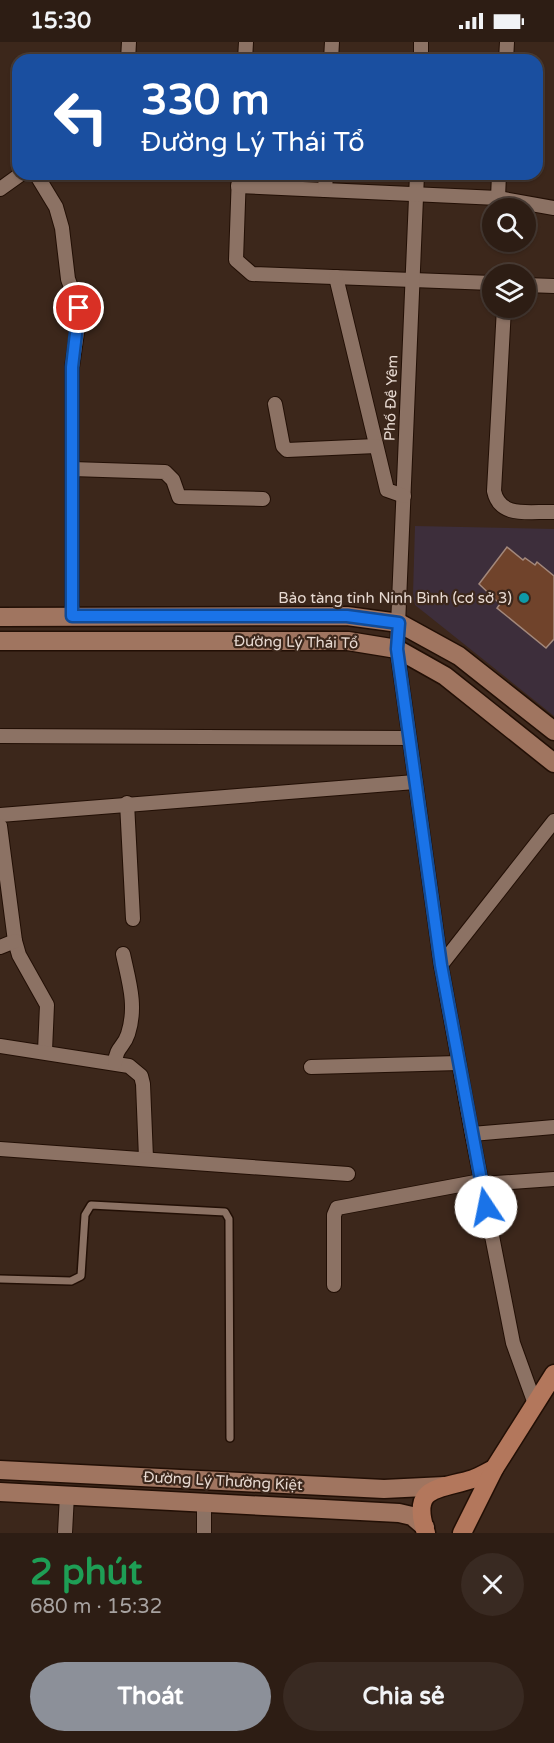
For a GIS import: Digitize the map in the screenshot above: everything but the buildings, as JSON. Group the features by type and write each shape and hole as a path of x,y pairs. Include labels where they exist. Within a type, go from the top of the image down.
{"main road":[{"name":"Đường Lý Thái Tổ","path":"0,617 347,616 399,623 459,656 554,731"},
{"name":"Đường Lý Thái Tổ","path":"0,641 348,641 397,649 445,676 554,762"},
{"path":"463,1530 494,1469 554,1374"},
{"path":"428,1531 420,1512 425,1496 431,1491 475,1479 494,1469"},
{"name":"Đường Lý Thường Kiệt","path":"0,1470 384,1489 447,1485"},
{"path":"447,1485 462,1492 470,1506 463,1530"},
{"name":"Đường Lý Thường Kiệt","path":"0,1492 399,1513 412,1516 428,1531"}],"street":[{"path":"0,189 13,180"},
{"path":"40,180 56,207 62,228 68,279 80,312 72,367 72,616"},
{"path":"482,282 252,274 236,260 238,180 325,190 498,198 499,180"},
{"path":"325,190 326,180"},
{"name":"Phố Đề Yêm","path":"417,180 397,649 441,965 513,1343 535,1404"},
{"path":"536,205 554,208"},
{"path":"336,277 387,490 404,496"},
{"path":"536,285 554,286"},
{"path":"503,318 494,491 496,502 501,508 509,510 554,512"},
{"path":"274,404 283,446 287,450 376,447"},
{"path":"72,468 165,472 173,480 179,497 263,499"},
{"path":"0,736 409,738"},
{"path":"0,815 127,803 415,782"},
{"path":"127,803 133,920"},
{"path":"441,965 554,821"},
{"path":"0,826 15,941 19,955 47,1005 45,1051"},
{"path":"0,947 15,941"},
{"path":"115,1063 116,1052 128,1034 133,1001 123,954"},
{"path":"0,1046 45,1051 129,1066 141,1076 146,1158"},
{"path":"311,1067 459,1063"},
{"path":"472,1134 554,1127"},
{"path":"0,1149 348,1174"},
{"path":"334,1285 334,1215 337,1208 481,1182 554,1179"},
{"path":"65,1533 67,1495"},
{"path":"204,1503 204,1533"}],"lane":[{"path":"0,1279 71,1281 81,1276 85,1215 91,1205 225,1212 229,1219 230,1438"}],"shaded area":[{"path":"415,526 554,529 554,716 415,605 413,594"}],"place":[{"name":"Bảo tàng tỉnh Ninh Bình (cơ sở 3)","path":"524,598"}],"route":[{"path":"79,308 72,367 72,616 347,616 399,623 397,649 441,965 486,1207"}]}
